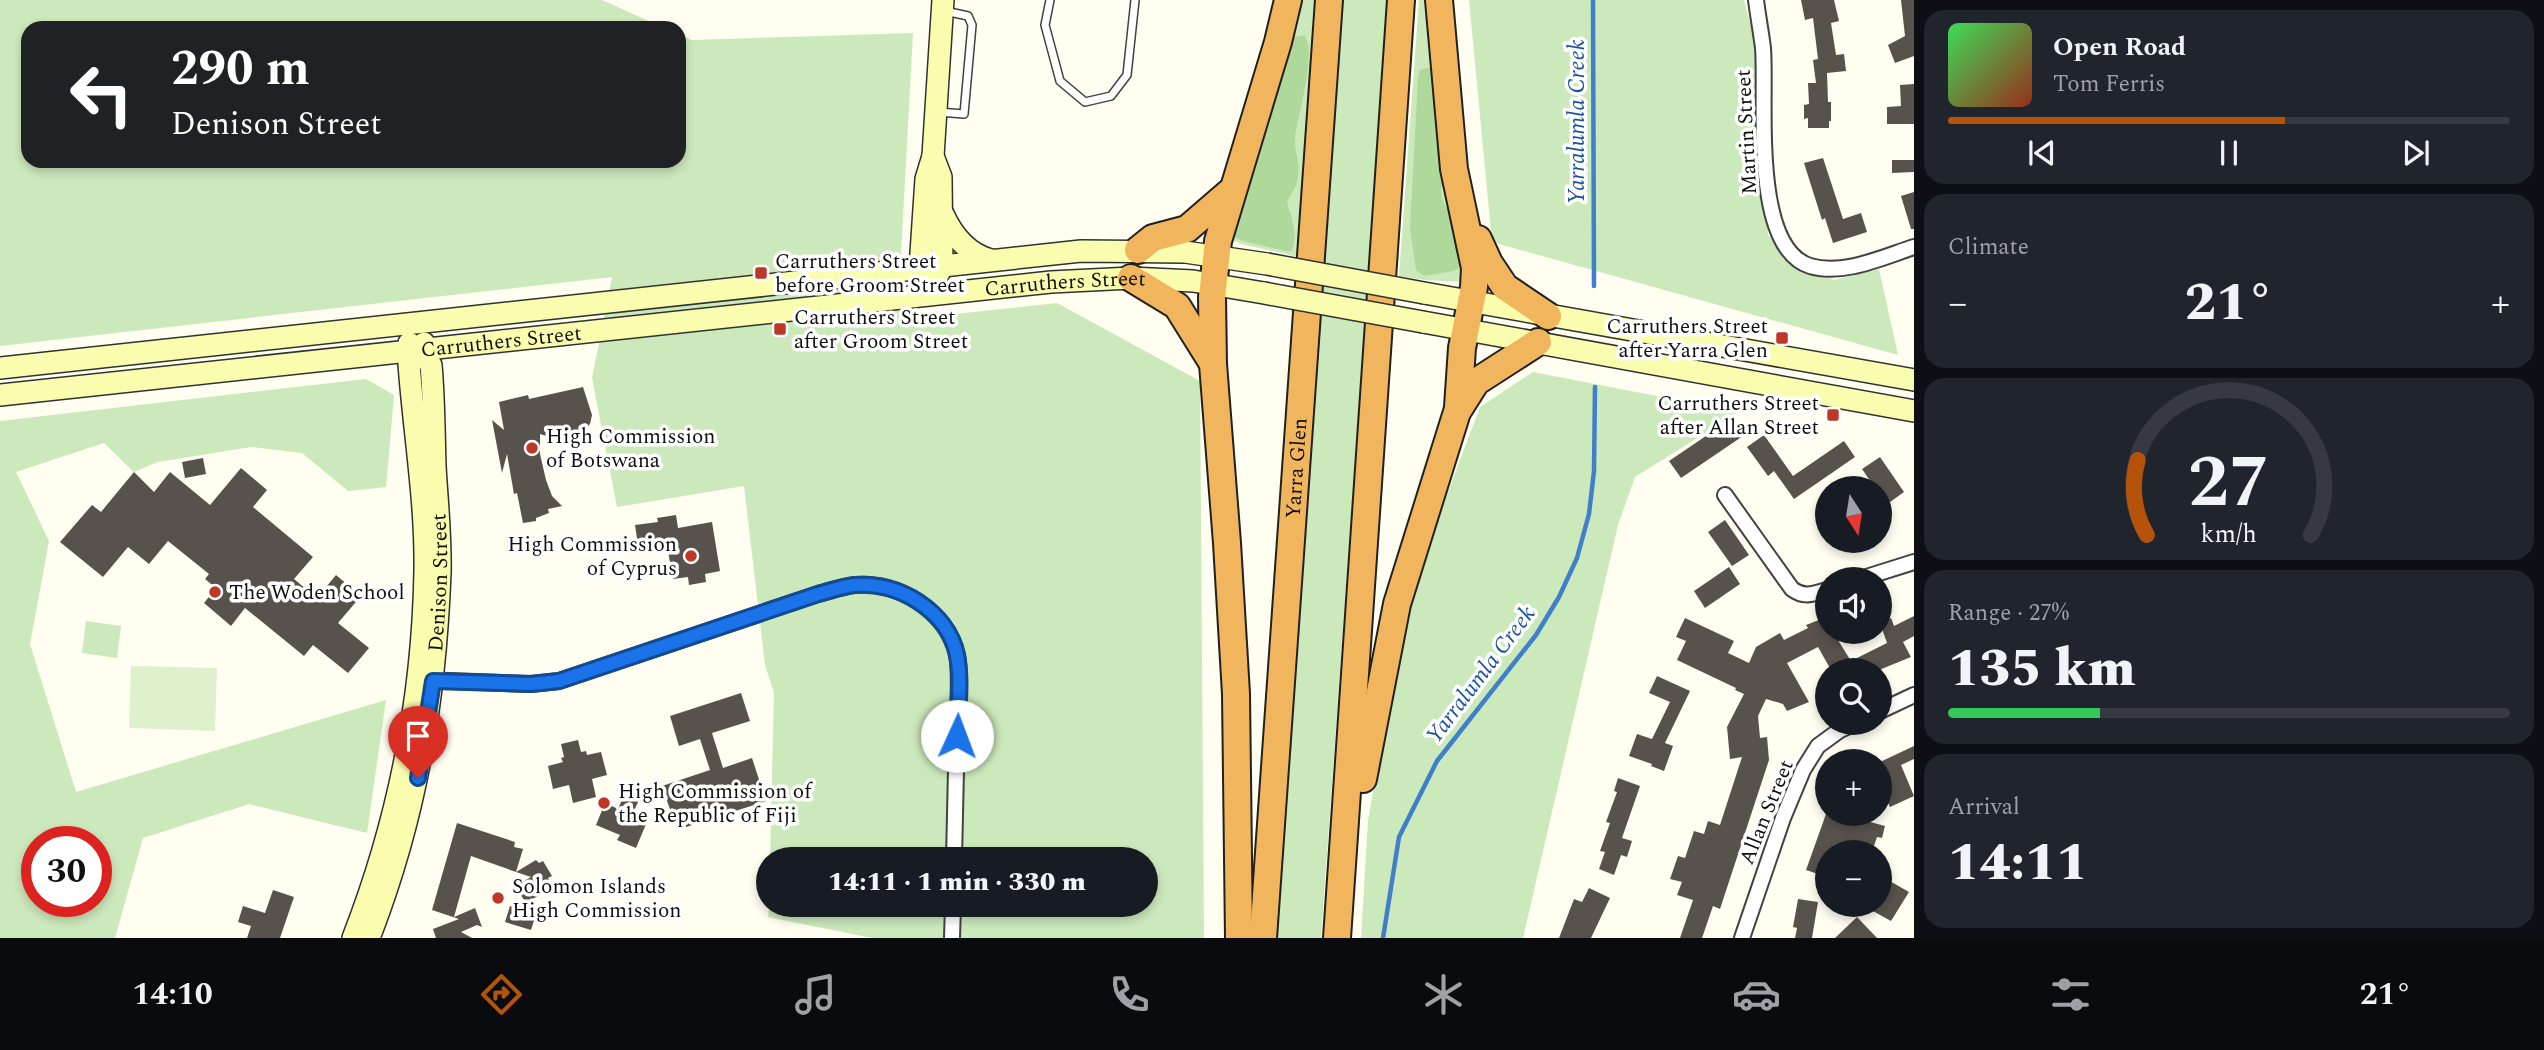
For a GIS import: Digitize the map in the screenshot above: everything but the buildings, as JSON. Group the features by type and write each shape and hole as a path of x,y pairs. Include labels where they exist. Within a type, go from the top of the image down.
{"highway":[{"path":"1240,938 1238,771 1232,618 1213,364 1213,285 1216,257 1231,191 1258,110 1288,0"},
{"name":"Yarra Glen","path":"1264,938 1329,0"},
{"path":"1337,938 1401,0"},
{"path":"1340,897 1397,604 1457,412 1462,348 1475,268 1454,169 1440,0"},
{"path":"1138,250 1153,238 1187,229 1231,191"},
{"path":"1463,205 1489,263 1506,287 1548,316"},
{"path":"1131,278 1177,306 1213,364"},
{"path":"1457,412 1476,382 1538,342"}],"main road":[{"path":"930,294 926,179 933,156 942,5"},
{"path":"931,267 941,209 940,177 933,156"},
{"path":"941,209 948,225 961,242 976,257 992,260"},
{"name":"Carruthers Street","path":"0,368 992,260 1081,251 1138,250 1185,252 1267,264 1471,303 1914,380"},
{"name":"Carruthers Street","path":"0,395 930,294 1051,282 1131,278 1193,281 1264,293 1914,411"},
{"name":"Denison Street","path":"369,938 407,823 418,778 425,680 421,370 409,364 418,349 449,320"},
{"path":"383,327 418,349"},
{"path":"357,356 421,370 479,342"},
{"name":"Denison Street","path":"353,938 393,819 425,680"}],"street":[{"name":"Martin Street","path":"1756,0 1763,48 1768,185 1777,231 1788,252 1809,266 1835,269 1914,247"},
{"path":"1726,495 1791,589 1799,595 1815,593"},
{"path":"1892,569 1914,562"},
{"path":"425,680 531,684 559,681 818,594 854,585 877,586 904,592 938,620 946,630 957,654 954,847"},
{"path":"1892,706 1914,695"},
{"name":"Allan Street","path":"1742,938 1783,818 1803,770 1818,746 1833,735"},
{"path":"952,938 953,917"}],"lane":[{"path":"1050,0 1045,26 1060,81 1085,102 1111,96 1127,75 1135,0"},
{"path":"937,112 964,114 972,25 968,16 942,5"}],"green space":[{"path":"0,0 602,0 648,21 21,21 21,168 686,168 686,38 692,40 913,33 901,254 908,319 1057,303 1200,381 1204,938 872,938 768,917 1158,917 1158,847 770,847 774,693 765,665 744,486 617,507 592,378 612,277 0,346"},
{"path":"1296,0 1317,0 1298,257 1230,239"},
{"path":"1340,0 1388,0 1321,938 1274,938"},
{"path":"1419,0 1435,0 1464,282 1399,276"},
{"path":"1469,0 1744,0 1757,50 1768,235 1796,265 1834,280 1879,269 1898,355 1492,242"},
{"path":"1304,35 1309,55 1295,138 1298,175 1287,202 1294,226 1294,238 1292,251 1285,251 1243,241 1236,238 1233,232 1290,42 1294,37"},
{"path":"1432,67 1446,172 1441,189 1442,198 1446,208 1454,216 1463,266 1454,271 1424,276 1416,270 1410,229 1418,77 1420,70"},
{"path":"1533,372 1739,412 1635,477 1618,525 1523,938 1361,938 1368,821 1404,609 1480,407"},
{"path":"366,379 394,395 386,487 348,491 302,453 251,447 158,462 134,472 104,443 16,472 49,541 30,644 76,792 386,700 367,833 249,804 143,838 115,938 0,938 0,421"},
{"path":"86,621 121,626 117,658 82,653"},
{"path":"131,666 217,668 215,731 129,728"}],"waterway":[{"name":"Yarralumla Creek","path":"1593,0 1594,286"},
{"name":"Yarralumla Creek","path":"1383,938 1399,837 1437,761 1536,635 1559,597 1577,558 1589,514 1594,471 1595,387"}],"place":[{"name":"Carruthers Street before Groom Street","path":"761,273"},
{"name":"Carruthers Street after Groom Street","path":"780,329"},
{"name":"Carruthers Street after Yarra Glen","path":"1782,338"},
{"name":"Carruthers Street after Allan Street","path":"1833,415"},
{"name":"High Commission of Botswana","path":"532,448"},
{"name":"High Commission of Cyprus","path":"691,556"},
{"name":"The Woden School","path":"215,592"},
{"name":"High Commission of the Republic of Fiji","path":"604,803"},
{"name":"Solomon Islands High Commission","path":"498,898"}],"route":[{"path":"418,778 433,681 531,684 559,681 818,594 854,585 877,586 904,592 929,610 946,630 957,654 957,736"}]}
